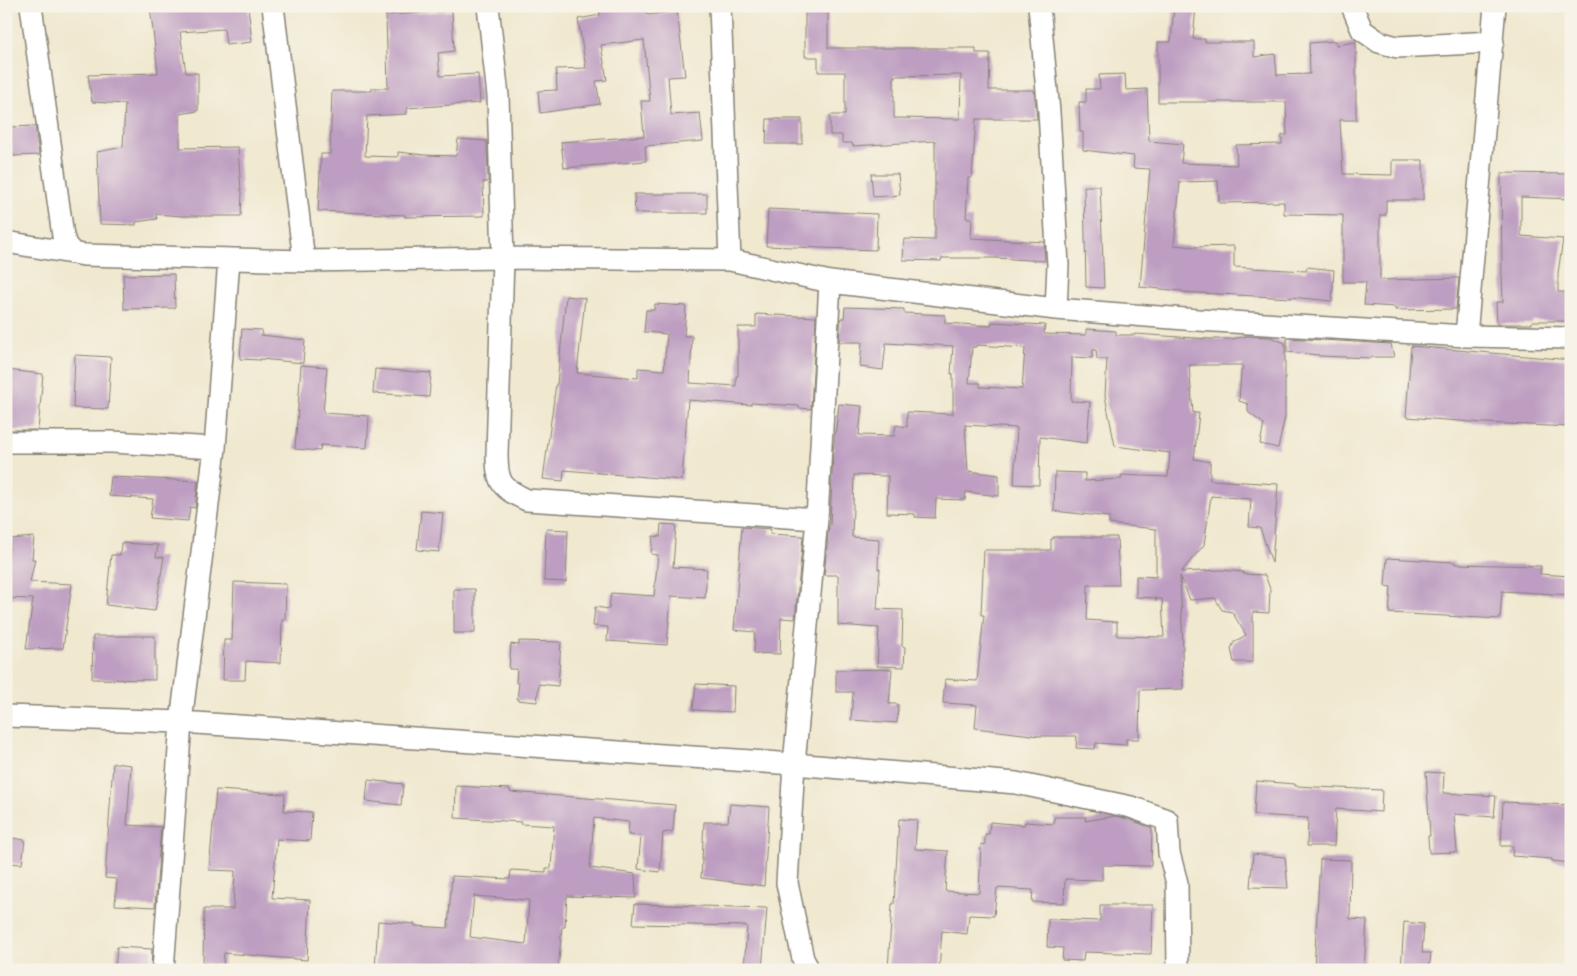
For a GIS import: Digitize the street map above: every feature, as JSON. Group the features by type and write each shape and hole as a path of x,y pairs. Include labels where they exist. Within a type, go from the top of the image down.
{"street":[{"path":"31,6 63,236 66,245 72,252"},
{"path":"273,6 304,261"},
{"path":"488,6 498,96 503,258 497,468 500,482 511,492 527,500 816,519"},
{"path":"720,6 730,260"},
{"path":"1039,6 1049,112 1057,255 1056,309"},
{"path":"1352,6 1362,30 1379,42 1397,47 1493,42"},
{"path":"1466,336 1495,6"},
{"path":"6,242 100,256 304,261 503,258 730,260 830,282 1056,309 1198,320 1466,336 1571,338"},
{"path":"163,970 181,722 215,448 229,259"},
{"path":"809,970 803,959 788,883 794,764 816,519 830,282"},
{"path":"6,442 112,442 215,448"},
{"path":"6,716 181,722 794,764 1016,783 1132,807 1167,820 1169,853 1177,883 1178,970"}],"building":[{"path":"150,6 248,6 252,42 226,45 224,29 180,32 186,73 198,73 198,111 180,114 180,148 238,147 242,192 241,216 156,214 157,219 136,222 136,225 100,224 97,152 123,147 125,104 92,102 88,75 158,73"},
{"path":"599,6 647,6 647,15 677,11 685,76 668,77 671,115 700,113 703,141 645,146 646,161 564,168 561,142 644,136 641,101 650,101 644,40 601,45 607,80 596,81 600,104 540,113 538,91 557,90 556,69 586,68 578,19 600,15"},
{"path":"805,6 828,6 828,48 976,48 976,53 990,53 989,90 1034,90 1037,119 976,119 972,178 968,178 966,218 972,218 971,238 1044,242 1045,261 996,258 942,258 941,261 903,260 904,239 935,240 935,141 853,146 852,143 842,143 842,135 830,135 830,115 845,115 845,72 818,72 818,57 805,57","holes":["961,75 960,119 894,118 894,76"]},
{"path":"1174,6 1196,6 1193,39 1205,39 1205,42 1254,42 1254,57 1275,54 1277,75 1310,74 1309,43 1336,41 1336,45 1356,42 1356,120 1340,120 1343,174 1392,175 1392,160 1423,160 1423,200 1386,200 1386,215 1380,215 1380,280 1459,278 1456,309 1395,310 1395,307 1364,305 1366,282 1343,282 1343,215 1284,214 1284,202 1219,203 1218,181 1180,182 1174,245 1195,247 1234,246 1234,267 1306,271 1307,267 1334,270 1332,301 1291,297 1182,292 1140,287 1150,169 1133,168 1134,156 1083,150 1079,102 1086,102 1086,89 1100,89 1099,75 1125,74 1126,90 1147,89 1149,141 1183,144 1181,163 1237,165 1236,145 1282,144 1282,135 1287,135 1286,102 1158,102 1158,42 1171,42"},
{"path":"452,11 454,51 438,53 440,76 478,74 480,103 407,108 407,114 367,116 365,156 398,157 398,152 456,156 458,139 487,141 488,182 483,182 484,216 405,217 405,215 318,211 321,154 330,154 332,91 372,91 372,88 388,88 386,15"},
{"path":"767,119 802,119 802,144 766,144"},
{"path":"35,126 39,155 13,156 10,127"},
{"path":"1501,173 1571,174 1571,199 1521,197 1521,236 1563,239 1558,273 1558,292 1571,292 1571,321 1532,321 1532,324 1497,324 1496,302 1503,302"},
{"path":"871,174 898,174 900,195 873,197"},
{"path":"1084,186 1100,186 1104,288 1086,287"},
{"path":"634,194 707,194 707,213 635,213"},
{"path":"768,209 877,214 876,250 766,246"},
{"path":"174,274 175,308 124,309 123,275"},
{"path":"566,296 585,298 577,373 638,378 638,368 664,370 667,334 644,332 646,310 654,310 655,304 686,306 684,336 692,336 690,383 736,386 736,376 738,376 738,327 756,327 756,314 816,317 811,409 799,408 799,406 751,403 751,405 688,400 682,480 564,470 563,481 543,479 557,384"},
{"path":"845,307 904,309 904,313 945,315 945,323 991,326 992,322 1045,325 1044,334 1086,335 1086,329 1116,331 1116,335 1135,334 1209,339 1232,339 1247,336 1270,337 1285,343 1285,417 1278,448 1260,444 1264,424 1248,412 1248,404 1239,401 1243,365 1189,365 1193,413 1199,413 1194,459 1210,462 1210,480 1278,484 1272,563 1260,528 1249,527 1251,499 1211,496 1204,545 1181,572 1221,570 1265,575 1270,589 1269,613 1253,612 1253,662 1234,662 1231,649 1234,642 1246,635 1232,612 1222,610 1215,598 1190,600 1180,576 1183,689 1140,690 1139,739 1126,739 1126,745 1096,743 1095,749 1076,748 1077,736 1039,736 975,728 977,705 943,703 945,679 977,681 984,615 981,615 984,550 1051,550 1051,539 1053,537 1117,537 1119,585 1088,585 1087,620 1117,622 1117,636 1164,637 1162,599 1157,599 1156,601 1156,598 1136,597 1136,576 1156,577 1156,529 1109,524 1109,517 1054,511 1055,472 1085,473 1085,481 1122,479 1121,475 1168,477 1170,453 1115,446 1105,396 1107,359 1097,359 1096,350 1093,350 1092,358 1072,357 1071,401 1090,402 1087,443 1040,437 1039,485 1014,484 1017,428 965,425 968,471 999,475 999,496 966,492 965,500 936,499 935,518 915,517 915,514 887,513 888,476 854,475 852,537 879,539 878,569 880,569 877,609 903,610 902,646 905,647 904,667 877,666 879,628 838,625 838,575 824,575 830,525 833,451 839,404 862,406 859,435 894,436 896,425 907,427 907,412 953,414 953,374 951,374 953,346 886,343 883,370 860,367 862,342 839,342 841,318 844,318","holes":["976,345 1025,348 1022,389 980,387 980,383 969,383 972,347 976,347"]},
{"path":"242,329 262,330 261,335 305,340 303,363 240,359"},
{"path":"1287,338 1391,344 1394,357 1319,356 1287,352"},
{"path":"1411,346 1571,360 1571,427 1406,417"},
{"path":"75,355 111,357 108,409 73,408"},
{"path":"301,365 327,367 323,413 369,416 367,448 321,445 320,451 295,449"},
{"path":"375,369 431,373 429,397 373,393"},
{"path":"6,370 43,374 38,430 6,430"},
{"path":"111,477 198,481 195,508 190,507 188,521 150,518 153,499 109,496"},
{"path":"421,511 443,513 439,552 417,550"},
{"path":"661,524 676,525 673,567 707,569 705,598 671,596 667,645 607,641 608,627 593,626 595,607 609,609 611,593 654,596 658,555 651,554 653,536 660,537"},
{"path":"742,527 771,529 770,534 803,536 795,619 781,618 780,654 754,653 755,632 734,630"},
{"path":"546,529 568,530 566,582 544,581"},
{"path":"34,537 32,559 35,559 30,582 72,584 63,648 26,649 33,599 6,598 6,558 8,558 10,539"},
{"path":"121,543 158,545 156,557 164,557 155,611 106,605 111,555 120,555"},
{"path":"1387,558 1455,562 1455,564 1541,566 1540,574 1571,576 1571,595 1502,591 1500,619 1389,613 1391,587 1385,586"},
{"path":"234,582 286,584 285,620 282,620 281,663 246,661 245,680 223,680 224,640 232,640"},
{"path":"454,589 475,589 475,633 454,633"},
{"path":"93,636 155,636 155,680 92,679"},
{"path":"519,641 561,642 558,686 539,684 537,702 517,700 519,683 516,683 517,669 509,669 511,644 519,645"},
{"path":"892,669 889,704 898,704 897,723 851,720 853,692 836,692 836,670"},
{"path":"696,684 734,686 733,712 693,710"},
{"path":"113,763 131,765 127,825 161,827 155,907 115,905 117,879 105,878"},
{"path":"1426,772 1444,773 1443,793 1496,796 1494,817 1454,814 1457,852 1429,853 1428,836 1430,836"},
{"path":"368,780 403,784 401,805 366,801"},
{"path":"1256,781 1295,784 1295,786 1382,790 1381,812 1336,809 1334,846 1307,846 1308,818 1254,815"},
{"path":"456,786 510,789 510,792 675,805 673,831 663,833 660,872 638,869 641,836 628,835 629,822 594,818 590,868 635,874 636,898 567,896 565,927 562,927 558,970 517,970 468,964 468,970 375,970 378,921 448,928 452,876 510,879 511,870 546,872 546,868 551,868 554,826 455,818","holes":["474,896 529,900 526,944 470,937"]},
{"path":"216,790 285,794 284,811 312,812 310,841 277,839 272,898 310,900 307,960 224,953 223,966 203,963 204,909 233,909 235,871 209,870"},
{"path":"1503,802 1571,805 1571,863 1552,861 1552,859 1512,856 1513,846 1501,846"},
{"path":"730,804 769,807 764,886 701,878 704,822 728,822"},
{"path":"1115,816 1152,828 1151,866 1102,865 1102,880 1065,879 1064,903 1032,902 1033,890 997,888 994,916 969,915 967,934 942,931 939,970 888,970 899,819 917,820 915,849 948,851 945,891 979,893 981,844 985,845 985,834 989,834 990,822 1024,825 1025,822 1054,824 1054,817 1086,817 1085,821"},
{"path":"6,837 25,840 22,864 6,863"},
{"path":"1253,854 1285,857 1288,888 1250,887"},
{"path":"1320,859 1351,860 1350,919 1367,920 1364,970 1314,970"},
{"path":"635,904 767,908 762,970 744,970 747,926 633,924"},
{"path":"1100,905 1153,905 1151,954 1084,952 1083,961 1062,960 1063,948 1047,947 1048,919 1100,921"},
{"path":"1404,922 1424,924 1422,953 1431,953 1429,970 1401,970"},
{"path":"117,947 152,949 151,969 115,970"}]}
